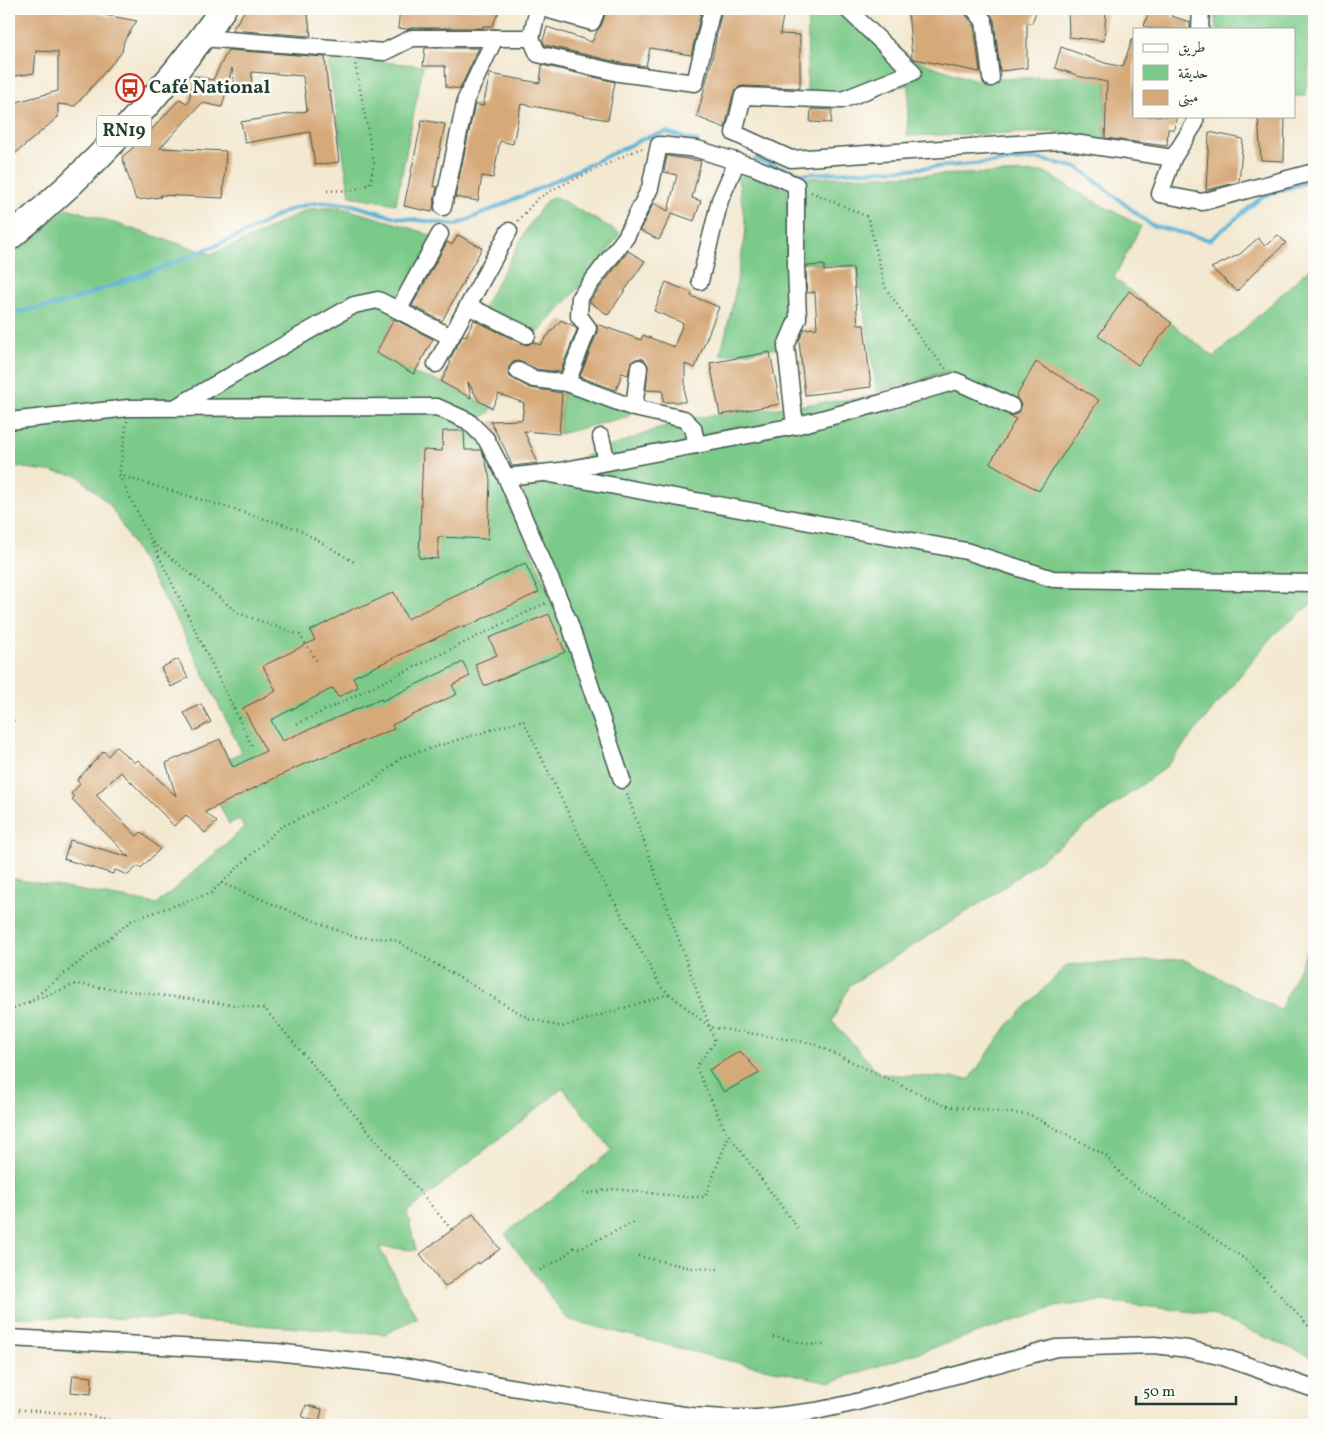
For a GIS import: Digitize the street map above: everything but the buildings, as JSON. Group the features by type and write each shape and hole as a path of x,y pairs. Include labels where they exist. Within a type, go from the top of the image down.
{"highway":[{"name":"RN19","path":"9,224 98,140 172,55 206,9"},
{"name":"RN19","path":"9,224 77,179 111,146 174,75 223,9"}],"street":[{"path":"538,9 531,38 538,54 619,73 695,83 712,9"},
{"path":"546,9 592,22 597,9"},
{"path":"847,9 913,72 842,100 743,96 734,133 791,159 1061,141 1173,158"},
{"path":"974,9 984,21 991,78"},
{"path":"1200,28 1201,9"},
{"path":"202,38 384,52 412,38 531,38"},
{"path":"443,207 466,99 495,38"},
{"path":"1195,118 1195,123 1173,158 1160,194 1202,202 1314,172"},
{"path":"567,383 588,328 579,316 580,297 626,237 650,188 659,145 697,149 754,167 796,185 798,318 786,346 795,426"},
{"path":"700,281 720,200 737,162"},
{"path":"436,364 509,231"},
{"path":"398,309 440,234"},
{"path":"176,408 354,305 378,300 451,337"},
{"path":"468,306 527,336"},
{"path":"634,408 639,368"},
{"path":"518,371 534,379 567,383 634,408 684,419 693,428 697,445"},
{"path":"506,478 607,462 795,426 956,381 1010,406"},
{"path":"9,421 129,408 437,407 468,421 486,439 506,478 558,596 569,622 622,780"},
{"path":"601,438 607,462"},
{"path":"545,473 966,551 1052,579 1314,583"},
{"path":"9,1338 286,1353 392,1365 656,1411 726,1418 757,1418 784,1415 854,1403 1056,1348 1154,1345 1188,1349 1223,1356 1314,1389"}],"path":[{"path":"328,191 354,190 370,184 374,163 352,50"},
{"path":"509,231 537,199 554,189 639,149 659,145"},
{"path":"796,185 868,217 884,287 920,338 956,381"},
{"path":"129,408 119,475 253,748"},
{"path":"119,475 298,529 356,564"},
{"path":"152,542 238,613 300,635 318,663"},
{"path":"296,724 558,596"},
{"path":"9,723 16,719"},
{"path":"29,1002 132,920 211,893 279,828 372,783 402,757 523,720 592,863 661,987 710,1027 812,1043 945,1106 1030,1115 1105,1155 1126,1180 1248,1261 1314,1332"},
{"path":"622,780 715,1042 696,1067 725,1130 799,1230"},
{"path":"221,883 354,937 394,939 528,1018 562,1027 669,994"},
{"path":"9,1010 76,984 265,1010 452,1230"},
{"path":"583,1194 614,1190 705,1197 729,1135"},
{"path":"540,1270 562,1258 574,1248 580,1248 637,1221"},
{"path":"638,1256 691,1268 721,1269"},
{"path":"773,1337 812,1346 824,1346"},
{"path":"9,1409 80,1414 137,1425"}],"green space":[{"path":"808,9 851,9 912,59 973,80 1076,76 1107,82 1104,141 1054,132 907,136 909,85 844,95 807,91"},
{"path":"1214,9 1314,9 1314,35 1305,96 1296,96 1296,28 1216,28"},
{"path":"327,56 423,66 396,204 350,196"},
{"path":"1045,172 1075,191 1141,226 1114,278 1214,357 1314,264 1314,602 1273,635 1167,766 990,897 850,985 832,1021 880,1074 970,1079 1007,1026 1067,965 1183,959 1280,1010 1310,944 1314,944 1314,1358 1211,1314 1101,1301 1056,1307 830,1382 721,1359 567,1319 505,1234 612,1150 563,1088 407,1212 416,1250 379,1247 417,1318 385,1334 171,1319 9,1317 9,878 157,904 244,828 239,819 229,824 203,772 242,752 179,624 110,505 77,475 9,466 9,282 13,278 16,251 67,208 211,254 244,241 308,209 339,207 405,226 444,240 397,314 376,353 414,374 441,382 492,408 489,413 476,421 573,648 519,481 684,419 878,396 951,370 877,392 857,267 802,263 799,178"},
{"path":"751,174 788,190 788,322 778,348 720,356 733,303 746,230 738,177"},
{"path":"556,197 620,233 596,269 536,335 483,308 528,227 546,201"},
{"path":"563,386 629,412 630,416 559,434"}],"waterway":[{"path":"9,313 64,303 169,265 243,234 286,211 309,204 326,202 353,205 394,217 456,225 645,138 666,132 698,142"},
{"path":"755,159 803,174 908,169 1038,159 1079,168 1151,225 1210,240 1263,196 1304,183 1314,186"}],"place":[{"name":"Café National","path":"130,88"}]}
